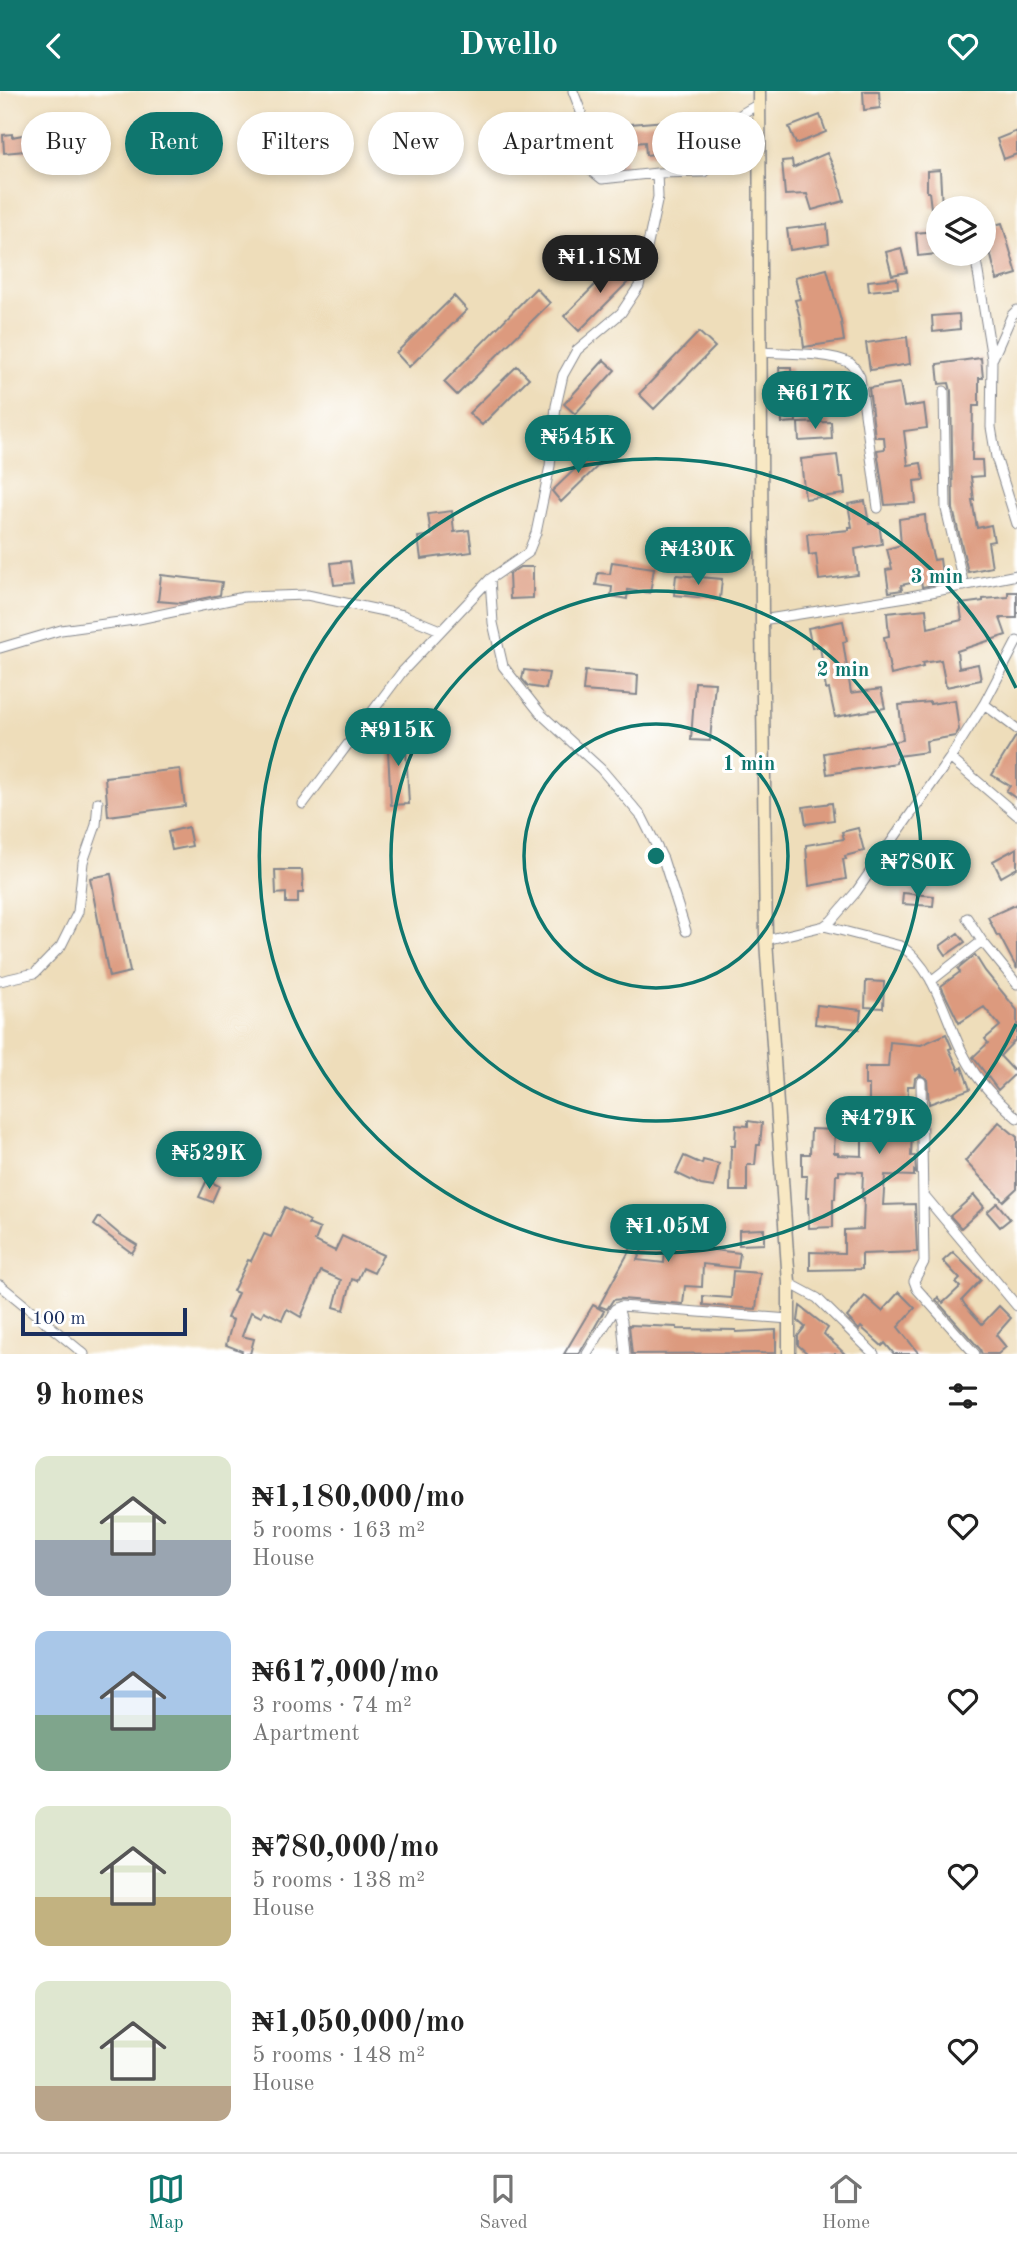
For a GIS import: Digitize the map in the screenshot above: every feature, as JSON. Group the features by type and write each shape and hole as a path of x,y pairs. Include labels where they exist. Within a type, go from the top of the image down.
{"main road":[{"path":"759,98 766,940 789,1283 789,1354"}],"street":[{"path":"573,91 581,112 591,170 602,179 652,174"},
{"path":"742,112 759,98"},
{"path":"303,804 402,672 490,579 528,553 536,533 550,467 556,406 564,375 577,350 621,313 639,286 658,197 657,175"},
{"path":"977,266 992,359 991,427 996,457 1017,524"},
{"path":"992,359 1012,315 1017,310"},
{"path":"761,352 826,357 848,362 854,367 860,377 878,508"},
{"path":"944,391 946,509 964,586"},
{"path":"762,620 1017,575"},
{"path":"490,579 493,623 503,666 541,714 601,769 642,817 663,859 686,931"},
{"path":"0,647 61,630 134,620 244,597 307,594 403,615 440,630"},
{"path":"766,940 824,926 856,892 950,758 984,704 1017,641"},
{"path":"984,704 1017,729"},
{"path":"950,758 1017,815"},
{"path":"0,981 35,973 61,946 78,912 83,862 96,825 98,802"},
{"path":"967,918 1017,984"},
{"path":"824,926 901,946 914,957 931,981 964,1056 980,1082 1017,1118"},
{"path":"931,981 982,941"},
{"path":"920,1082 924,1262 914,1281 917,1289 975,1354"},
{"path":"924,1195 1017,1306"},
{"path":"789,1283 817,1298 874,1354"},
{"path":"0,1285 84,1354"},
{"path":"618,1307 789,1319"},
{"path":"587,1354 618,1307"},
{"path":"618,1307 625,1354"}],"building":[{"path":"863,91 879,91 880,108 864,110"},
{"path":"820,115 826,132 796,144 789,127"},
{"path":"652,122 652,154 646,155 645,142 638,143 638,123"},
{"path":"1017,131 1017,154 1004,159 997,139"},
{"path":"12,134 12,137 21,135 21,151 4,153 3,135"},
{"path":"827,153 844,201 812,210 807,194 785,195 782,161 792,160 793,168"},
{"path":"940,170 941,196 930,196 927,192 927,171"},
{"path":"1002,223 1017,274 997,280 994,266 996,266 996,225"},
{"path":"827,224 829,244 790,250 787,229"},
{"path":"926,232 926,255 918,256 916,233"},
{"path":"901,248 907,272 892,275 886,252"},
{"path":"621,259 635,273 634,276 579,331 564,316"},
{"path":"827,269 844,341 804,347 795,300 800,299 795,277"},
{"path":"897,278 898,288 869,291 868,281"},
{"path":"536,288 550,303 457,395 444,382"},
{"path":"454,296 467,310 409,367 396,353"},
{"path":"959,314 960,329 933,332 932,316"},
{"path":"699,332 715,347 654,409 639,394"},
{"path":"907,337 910,364 870,370 866,343"},
{"path":"981,358 983,378 979,378 979,406 973,406 972,460 982,460 983,476 971,477 972,500 977,528 991,525 994,541 988,542 992,567 968,572 953,509 951,391 949,383 939,384 937,364"},
{"path":"604,360 615,370 575,414 564,404"},
{"path":"517,366 529,378 482,425 469,413"},
{"path":"779,367 791,367 796,422 782,423"},
{"path":"900,383 904,407 924,404 927,428 904,431 908,465 921,463 924,480 914,481 916,503 885,505 877,450 885,449 884,437 875,437 869,388"},
{"path":"831,422 832,439 799,441 798,423"},
{"path":"596,449 605,459 561,502 552,491"},
{"path":"837,455 845,494 805,499 801,459"},
{"path":"865,501 869,524 879,523 882,544 855,549 858,575 819,580 816,554 809,555 807,534 849,530 849,527 852,527 848,504"},
{"path":"452,511 454,532 469,530 472,552 421,559 418,537 431,535 428,514"},
{"path":"925,515 934,560 940,559 943,583 922,587 921,581 901,585 902,590 889,592 886,570 892,569 887,549 901,545 899,519"},
{"path":"350,561 353,583 334,585 331,563"},
{"path":"612,562 654,568 650,593 628,590 627,599 611,596 612,587 596,585 598,573 610,574"},
{"path":"520,567 533,567 533,598 510,599 509,574"},
{"path":"161,575 222,582 220,595 181,603 158,601"},
{"path":"676,575 722,579 720,599 674,595"},
{"path":"1008,592 1017,592 1017,618 1000,618 1006,635 957,651 959,668 978,664 981,680 946,687 941,660 922,663 923,667 891,675 884,637 889,636 887,613 926,609 928,628 962,620 960,604 1008,597"},
{"path":"843,621 847,641 843,642 851,693 881,689 885,708 835,717 829,689 826,690 820,646 812,648 808,628"},
{"path":"524,670 549,673 546,689 528,686 522,679"},
{"path":"585,671 638,675 637,695 583,691"},
{"path":"695,682 715,683 710,741 691,740"},
{"path":"955,700 959,730 955,736 926,741 927,752 898,756 896,763 827,774 824,753 903,740 899,705"},
{"path":"405,731 409,804 391,805 387,733"},
{"path":"1016,736 1017,799 1006,791 1010,786 992,775"},
{"path":"180,769 185,806 108,816 105,777"},
{"path":"832,803 834,820 806,824 803,807"},
{"path":"188,827 192,846 172,850 168,832"},
{"path":"858,828 864,851 843,859 846,879 809,886 806,845 844,839 842,832"},
{"path":"1017,848 1017,868 1001,877 993,861"},
{"path":"275,870 302,870 303,893 298,893 298,903 286,903 286,893 276,894"},
{"path":"111,874 130,972 109,977 90,878"},
{"path":"903,893 934,896 933,906 902,904"},
{"path":"1017,904 1017,969 988,917"},
{"path":"958,933 965,942 946,955 940,946"},
{"path":"975,955 1017,1010 1017,1038 1000,1056 1016,1073 998,1090 973,1057 988,1043 985,1039 1000,1026 984,1007 959,1023 941,986 960,972 958,969"},
{"path":"866,981 884,982 883,1008 865,1007"},
{"path":"817,1005 861,1010 859,1029 815,1024"},
{"path":"946,1034 952,1048 949,1049 959,1070 962,1067 970,1089 929,1104 927,1079 920,1075 915,1078 914,1086 908,1086 907,1111 877,1111 877,1130 912,1131 911,1156 915,1156 916,1173 914,1171 914,1176 885,1175 883,1205 915,1204 917,1252 862,1254 862,1269 810,1270 810,1252 844,1253 844,1230 863,1229 864,1198 863,1172 839,1171 833,1199 833,1227 809,1228 807,1176 802,1176 802,1154 810,1154 811,1129 835,1130 834,1153 862,1156 862,1122 869,1122 869,1085 865,1085 865,1067 888,1067 890,1042 921,1045"},
{"path":"748,1121 762,1123 755,1165 747,1165 747,1191 730,1191 731,1146 735,1146 736,1125 748,1126"},
{"path":"999,1122 1017,1137 1017,1188 1003,1201 965,1161"},
{"path":"684,1156 702,1164 703,1160 719,1164 714,1187 701,1185 676,1173"},
{"path":"207,1180 219,1186 212,1202 199,1197"},
{"path":"974,1195 984,1207 961,1228 950,1216"},
{"path":"997,1203 1010,1219 1000,1227 987,1212"},
{"path":"285,1207 310,1221 308,1224 320,1229 315,1241 335,1251 342,1236 383,1255 374,1273 363,1268 357,1281 352,1279 344,1310 334,1307 341,1280 321,1271 301,1317 287,1309 282,1320 264,1311 261,1317 251,1312 242,1336 254,1339 250,1354 241,1354 242,1351 226,1345 233,1320 227,1318 238,1293 233,1291 264,1234 271,1237"},
{"path":"669,1209 691,1214 691,1217 709,1223 703,1249 740,1253 738,1268 703,1264 702,1287 685,1286 683,1304 622,1299 613,1300 607,1309 599,1306 643,1226 652,1231 637,1260 664,1263"},
{"path":"99,1217 137,1245 132,1253 94,1225"},
{"path":"764,1229 764,1244 739,1245 739,1230"},
{"path":"953,1252 981,1280 962,1300 965,1305 982,1324 999,1306 1011,1318 996,1335 1006,1347 998,1354 982,1354 936,1300 938,1297 943,1303 960,1287 956,1283 960,1279 943,1261"},
{"path":"733,1271 760,1273 756,1309 703,1305 703,1296 731,1298"},
{"path":"899,1292 915,1308 898,1327 919,1354 894,1354 885,1343 882,1346 861,1327 859,1330 847,1317 865,1296 882,1311"},
{"path":"593,1305 604,1311 591,1334 579,1354 564,1354"},
{"path":"800,1306 828,1328 824,1334 845,1354 808,1354 798,1345 798,1336 805,1327 798,1321"},
{"path":"629,1325 736,1332 776,1330 776,1353 632,1354"}]}
